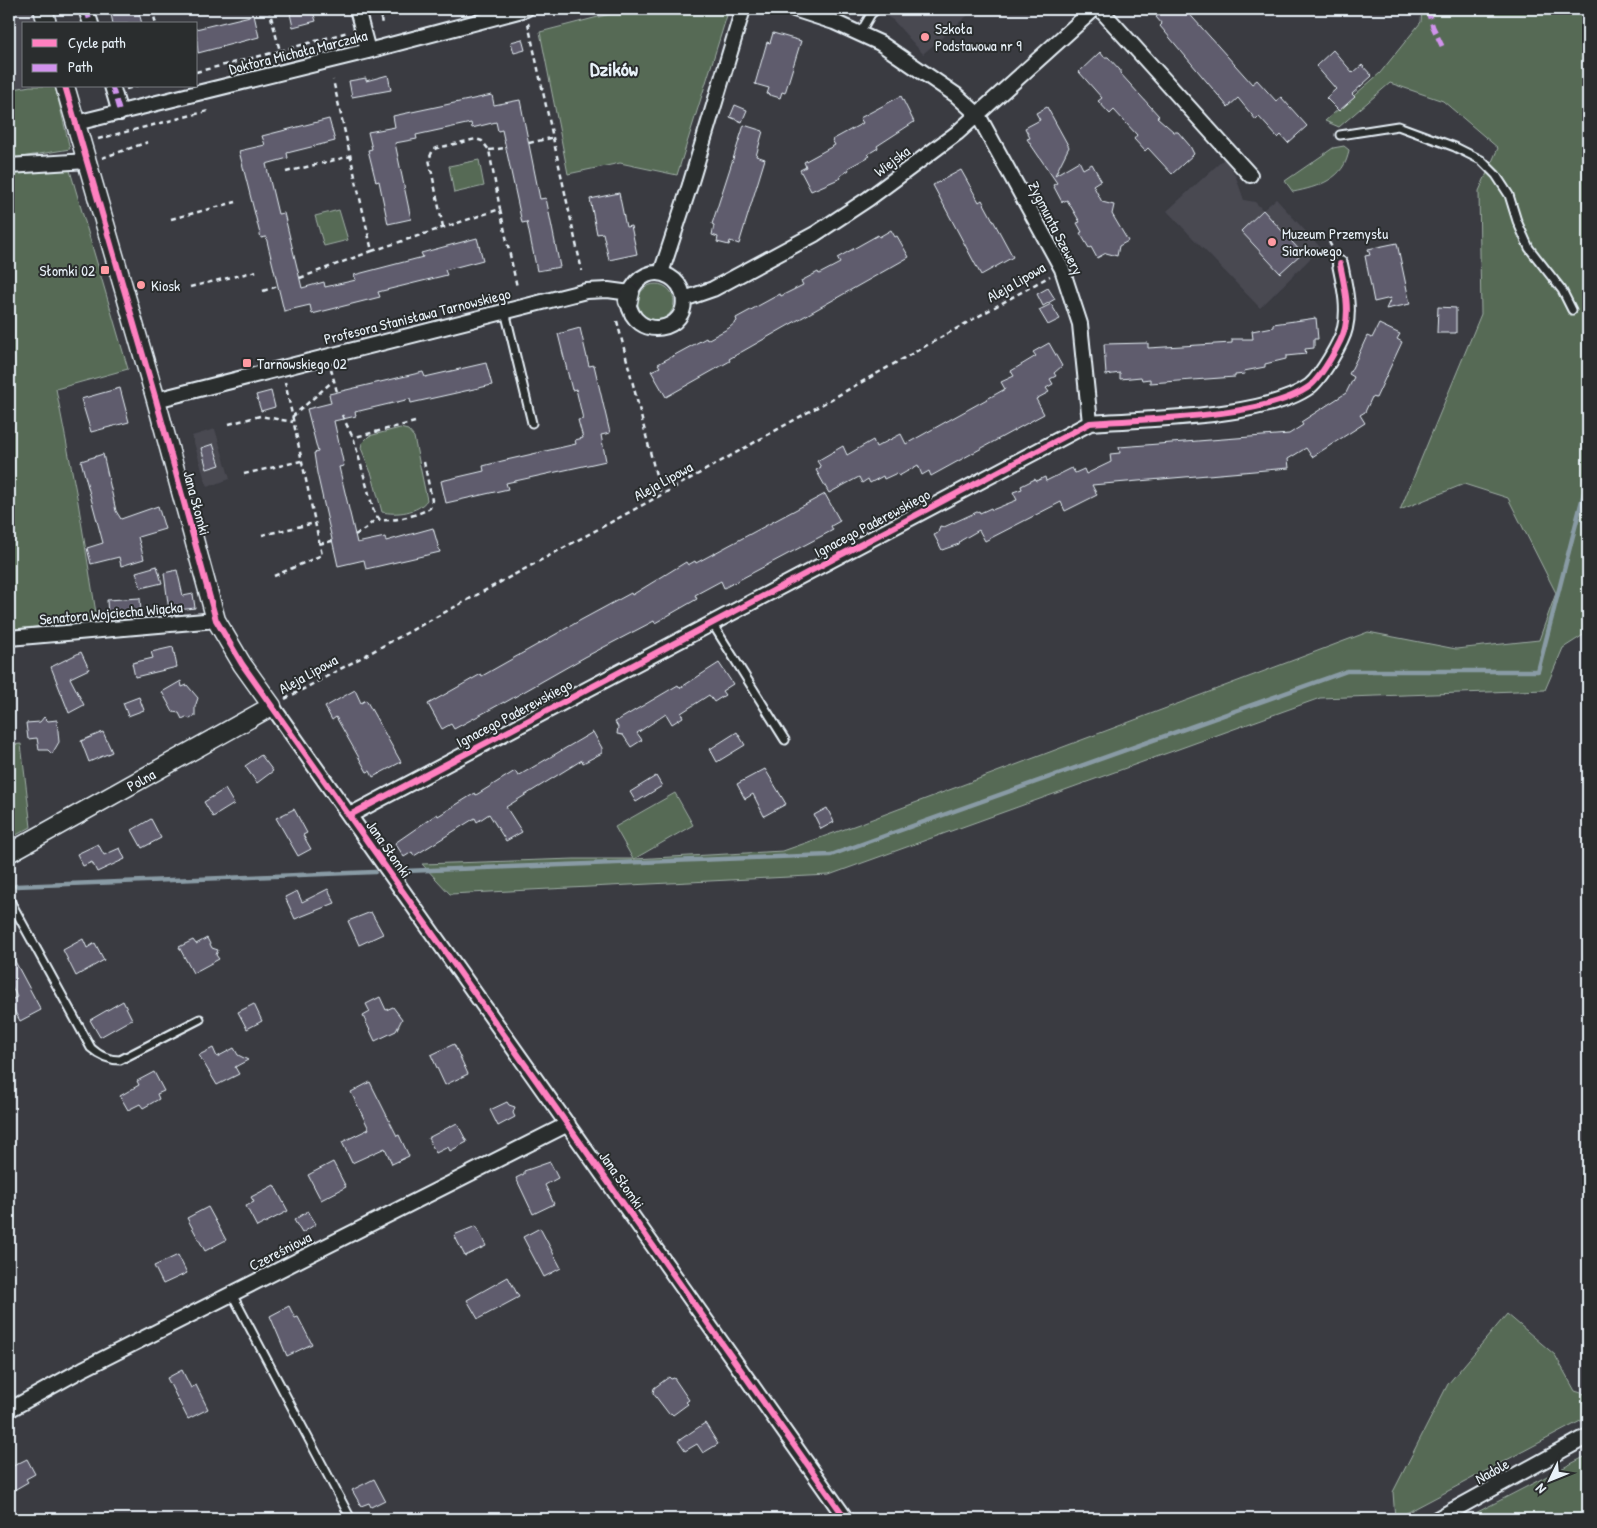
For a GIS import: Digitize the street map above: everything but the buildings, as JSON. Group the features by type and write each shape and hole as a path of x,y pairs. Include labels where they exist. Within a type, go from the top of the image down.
{"street":[{"path":"43,9 46,22"},
{"path":"86,9 90,22"},
{"path":"357,9 368,52"},
{"path":"661,273 690,185 743,9"},
{"path":"794,9 860,34 888,48 928,74 956,95 978,115"},
{"name":"Wiejska","path":"684,299 713,289 815,234 868,199 978,115 1094,9"},
{"path":"1100,9 1250,176"},
{"name":"Doktora Michała Marczaka","path":"76,123 526,13"},
{"name":"Jana Słomki","path":"66,88 76,123 92,160 216,620 242,664 846,1519"},
{"path":"113,88 120,113"},
{"name":"Zygmunta Szewery","path":"978,115 1062,269 1080,324 1090,423"},
{"path":"9,166 92,160"},
{"name":"Ignacego Paderewskiego","path":"350,816 711,622 1090,423 1246,409 1284,401 1311,385 1329,361 1345,328 1347,297 1340,264"},
{"path":"661,273 677,282 684,299 683,308 672,323 654,328 639,322 630,309 629,297 633,285 645,275 661,273"},
{"name":"Profesora Stanisława Tarnowskiego","path":"156,400 586,292 608,290 629,297"},
{"name":"Senatora Wojciecha Wiącka","path":"9,638 216,620"},
{"name":"Polna","path":"9,853 272,706"},
{"name":"Czereśniowa","path":"9,1410 83,1369 568,1124"},
{"name":"Nadole","path":"1437,1519 1588,1436"}],"lane":[{"path":"860,34 871,14 877,9"},
{"path":"1340,135 1398,126 1455,147 1481,160 1496,175 1510,195 1517,221 1529,248 1562,290 1572,310"},
{"path":"505,311 532,423"},
{"path":"711,622 785,740"},
{"path":"9,899 91,1048 98,1054 109,1060 120,1060 200,1019"},
{"path":"232,1294 351,1519"}],"path":[{"path":"152,9 155,22"},
{"path":"269,9 280,51"},
{"path":"379,9 382,24"},
{"path":"526,13 551,138 582,271"},
{"path":"198,72 354,31"},
{"path":"333,80 372,251"},
{"path":"92,141 208,111"},
{"path":"529,143 551,138"},
{"path":"443,227 430,154 437,148 476,139 482,141 489,150 517,287"},
{"path":"92,160 148,142"},
{"path":"489,150 506,148"},
{"path":"286,172 351,156"},
{"path":"171,220 236,202"},
{"path":"300,278 372,251 500,209"},
{"path":"190,287 257,271"},
{"path":"263,292 278,286"},
{"path":"617,321 662,495"},
{"path":"328,356 337,392"},
{"path":"274,576 322,555 282,367"},
{"path":"292,417 334,380"},
{"path":"342,415 354,440 374,512 380,520 391,520 423,512 430,508 432,500 424,462"},
{"path":"230,424 260,416 293,422"},
{"path":"354,440 359,436 415,422"},
{"path":"244,474 302,461"},
{"path":"355,535 365,530 378,517"},
{"path":"262,535 315,523"},
{"path":"319,544 332,541"}],"shaded area":[{"path":"9,9 32,9 36,22 22,22 22,88 9,90"},
{"name":"Szkoła Podstawowa nr 9","path":"874,9 975,9 923,54 893,20"},
{"path":"1225,158 1236,177 1244,200 1255,202 1263,210 1276,199 1321,248 1260,308 1167,211"},
{"path":"215,429 230,479 207,487 192,436"}],"green space":[{"path":"629,9 729,9 677,175 620,163 568,174 540,32"},
{"path":"1422,9 1588,9 1588,632 1563,648 1545,690 1320,698 829,875 450,894 422,864 633,859 615,827 675,793 693,825 634,859 783,851 1368,632 1456,649 1539,640 1556,593 1508,498 1464,484 1400,510 1481,314 1479,191 1498,148 1443,101 1390,83 1339,127 1325,121 1380,73 1421,22"},
{"path":"22,88 55,88 70,149 9,159 9,90"},
{"path":"1344,146 1349,150 1342,168 1336,175 1321,184 1293,192 1285,181 1333,148"},
{"path":"479,160 484,186 454,193 449,166"},
{"path":"69,167 128,369 56,389 78,502 97,619 9,630 9,172"},
{"path":"339,210 348,240 324,246 315,216"},
{"path":"656,284 663,285 669,289 673,295 673,309 669,315 663,319 656,320 649,319 643,315 639,309 638,302 639,295 643,289 649,285"},
{"path":"400,428 408,430 414,437 427,500 418,508 406,512 382,512 372,475 361,448 362,443 369,436"},
{"path":"21,744 31,827 9,839 9,745"},
{"path":"1507,1314 1555,1355 1575,1391 1588,1395 1588,1417 1395,1519 1393,1492 1448,1384"},
{"path":"1588,1455 1588,1519 1464,1519"}],"waterway":[{"path":"404,871 831,855 1347,671 1538,671 1588,477"},
{"path":"16,886 375,872"}],"marked path":[{"path":"86,9 90,22"},
{"path":"1427,9 1443,48"},
{"path":"113,88 120,113"}],"cycle path":[{"path":"66,88 156,400 216,620 242,664 846,1519"},
{"path":"350,815 1090,423 1173,418 1236,411 1290,397 1310,386 1330,359 1340,342 1345,328 1347,304 1340,264"}],"place":[{"name":"Szkoła Podstawowa nr 9","path":"925,37"},
{"name":"Muzeum Przemysłu Siarkowego","path":"1272,242"},
{"name":"Słomki 02","path":"105,270"},
{"name":"Kiosk","path":"141,285"},
{"name":"Tarnowskiego 02","path":"247,363"}],"district":[{"name":"Dzików","path":"614,68"}]}
